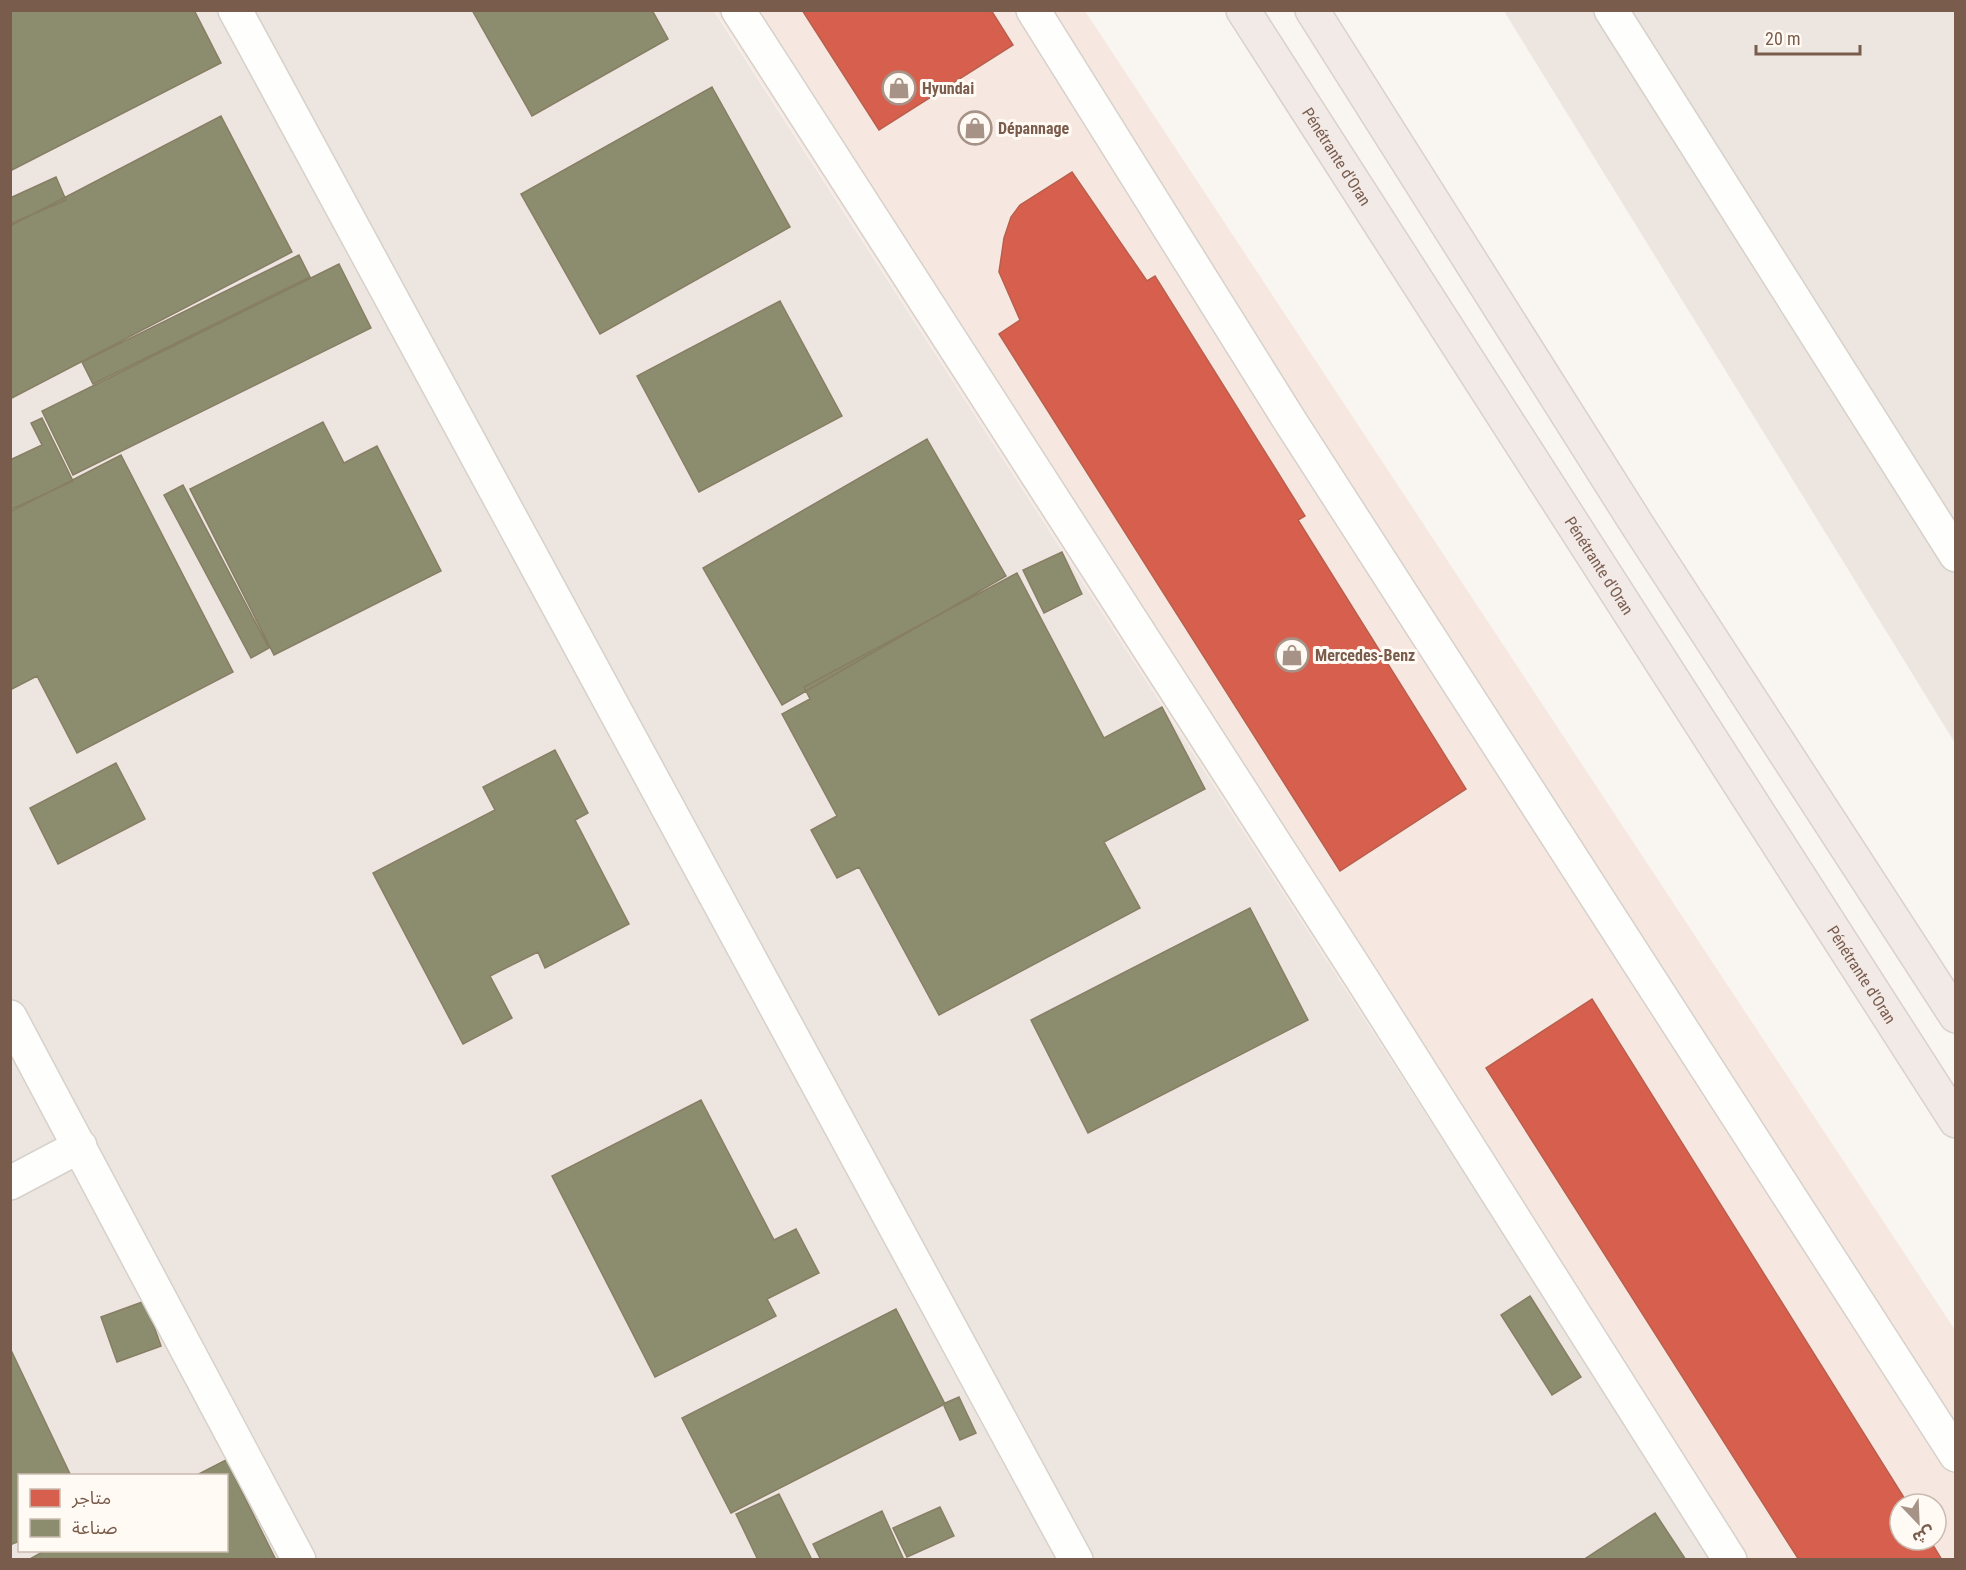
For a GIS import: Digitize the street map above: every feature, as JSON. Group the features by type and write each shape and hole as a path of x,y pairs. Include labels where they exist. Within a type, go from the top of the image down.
{"highway":[{"name":"Pénétrante d'Oran","path":"1242,10 1956,1121"},
{"path":"1312,10 1638,526 1956,1016"}],"street":[{"path":"235,10 1076,1560"},
{"path":"738,10 1362,979 1730,1560"},
{"path":"1034,10 1290,421 1956,1455"},
{"path":"1611,10 1956,555"},
{"path":"10,1017 299,1560"},
{"path":"10,1183 80,1146"}],"shaded area":[{"path":"11,10 714,11 1713,1559 11,1560"},
{"path":"715,11 1085,11 1955,1330 1955,1559 1713,1559"},
{"path":"1504,11 1955,11 1955,743"}],"building: متاجر":[{"name":"Hyundai","path":"802,10 991,10 1013,45 879,130"},
{"name":"Mercedes-Benz","path":"1072,172 1147,281 1155,276 1305,516 1298,520 1466,789 1340,871 999,334 1020,320 999,272 1004,238 1011,217 1020,205"},
{"path":"1592,999 1900,1492 1888,1492 1888,1552 1937,1552 1942,1560 1799,1560 1486,1068"}],"building: صناعة":[{"path":"10,10 194,10 221,63 10,171"},
{"path":"472,10 652,10 668,39 532,116"},
{"path":"712,87 790,227 600,334 521,194"},
{"path":"221,116 292,252 10,399 10,226"},
{"path":"56,177 66,200 10,224 10,198"},
{"path":"299,255 310,277 93,384 82,362"},
{"path":"339,264 371,328 73,475 42,411"},
{"path":"780,301 842,416 699,492 637,376"},
{"path":"42,418 73,481 10,510 10,460 42,445 31,423"},
{"path":"323,422 344,463 377,446 441,571 274,655 190,489"},
{"path":"927,439 1006,576 782,705 703,568"},
{"path":"121,455 233,672 77,753 37,676 10,690 10,512"},
{"path":"183,485 269,648 251,658 164,495"},
{"path":"1062,552 1082,594 1044,613 1023,570"},
{"path":"1017,573 1104,738 1162,707 1205,789 1104,842 1140,908 939,1015 859,867 837,878 811,830 837,816 782,714 810,699 804,687"},
{"path":"555,750 588,813 575,820 629,924 545,968 538,952 490,976 512,1018 463,1044 373,873 495,810 483,787"},
{"path":"116,763 145,819 58,864 30,808"},
{"path":"1250,908 1308,1020 1088,1133 1031,1020"},
{"path":"701,1100 774,1240 796,1229 819,1273 767,1299 776,1316 655,1377 552,1176"},
{"path":"1530,1296 1581,1377 1552,1395 1501,1315"},
{"path":"145,1301 161,1346 117,1362 101,1317"},
{"path":"896,1309 945,1404 731,1513 682,1418"},
{"path":"10,1348 70,1474 18,1474 18,1542 10,1545"},
{"path":"959,1397 976,1433 960,1440 943,1404"},
{"path":"226,1460 276,1560 28,1560 42,1552 228,1552 228,1474 199,1474"},
{"path":"779,1494 812,1560 758,1560 736,1514"},
{"path":"940,1507 954,1536 907,1557 893,1528"},
{"path":"882,1511 904,1560 821,1560 813,1544"},
{"path":"1655,1513 1686,1560 1583,1560"}],"place":[{"name":"Hyundai","path":"899,88"},
{"name":"Dépannage","path":"975,128"},
{"name":"Mercedes-Benz","path":"1292,655"}]}
